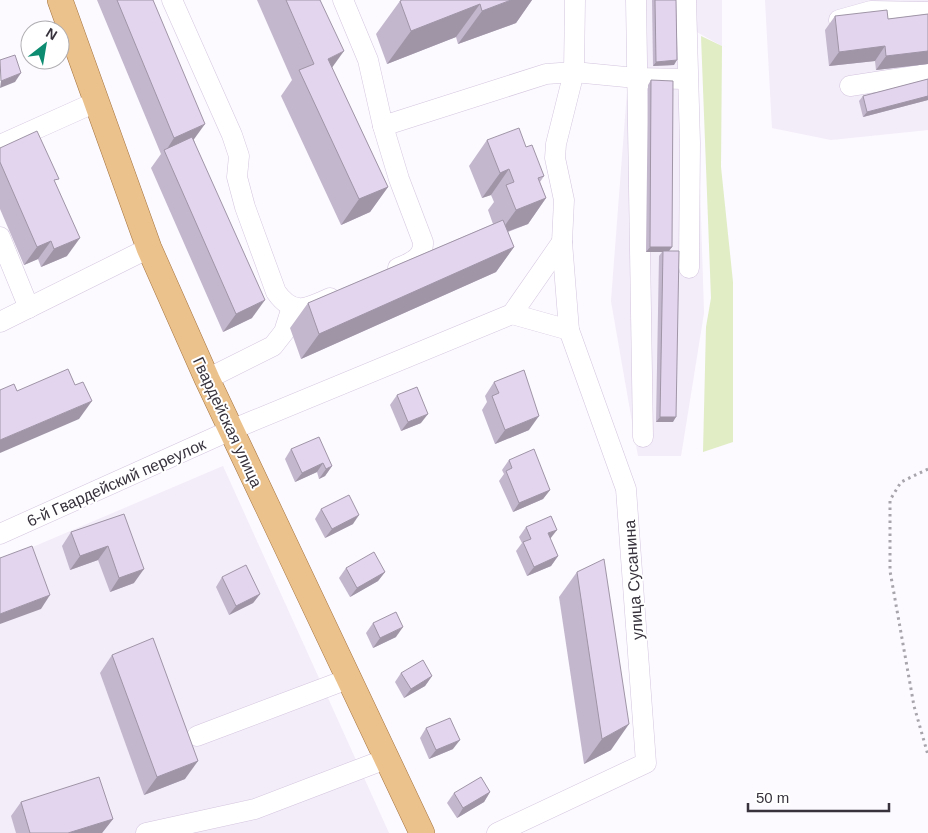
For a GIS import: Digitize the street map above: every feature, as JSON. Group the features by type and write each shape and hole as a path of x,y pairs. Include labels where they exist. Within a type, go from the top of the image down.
{"main road":[{"name":"Гвардейская улица","path":"60,0 149,248 207,379 422,833"}],"street":[{"path":"172,0 232,135 238,156 237,177 245,208 276,292 284,304 292,307 310,307 344,292"},
{"path":"343,0 368,60 383,126 424,249 411,262 378,277"},
{"name":"улица Сусанина","path":"497,833 646,763 626,489 568,330 562,242 564,200 555,158 556,144 574,72 575,0"},
{"path":"636,0 643,437"},
{"path":"686,0 690,142 689,268"},
{"path":"838,20 870,6 928,12"},
{"path":"383,126 546,74 574,72 636,78 687,79"},
{"path":"850,86 928,74"},
{"path":"0,145 96,102"},
{"path":"562,242 512,314 568,330"},
{"path":"2,248 29,308"},
{"path":"0,322 149,248"},
{"path":"207,379 273,346 284,332 292,307"},
{"name":"6-й Гвардейский переулок","path":"0,534 231,430 512,314"},
{"path":"197,736 348,679"},
{"path":"146,833 255,809 386,759"}],"path":[{"path":"928,469 901,482 890,500 890,571 914,706 928,756"}],"shaded area":[{"path":"634,0 722,0 722,46 695,31 704,313 681,456 638,456 611,301"},
{"path":"765,0 928,0 928,130 831,140 772,128"},
{"path":"223,466 389,833 0,833 0,561"}],"green space":[{"path":"701,36 722,46 721,167 733,282 733,442 703,452 706,327 711,298"}],"building":[{"path":"117,0 153,0 205,124 174,138"},
{"path":"286,0 320,0 344,51 328,59 388,187 359,199 299,70 314,64"},
{"path":"511,0 482,11 480,4 411,31 400,1"},
{"path":"655,0 676,0 677,60 656,62"},
{"path":"887,10 888,19 928,14 928,51 886,56 885,46 839,52 835,16"},
{"path":"15,55 21,73 1,81 0,60"},
{"path":"928,79 928,96 867,112 863,96"},
{"path":"651,80 673,81 672,247 650,247"},
{"path":"519,128 526,147 532,145 544,176 538,178 546,198 516,210 506,185 514,182 509,169 500,173 487,140"},
{"path":"37,131 59,179 54,180 80,238 54,249 51,241 37,247 0,162 0,148"},
{"path":"192,137 265,300 236,314 164,150"},
{"path":"503,220 514,247 319,334 308,303"},
{"path":"663,251 679,251 676,417 660,417"},
{"path":"68,369 75,385 83,382 92,401 0,440 0,390 14,384 17,391"},
{"path":"524,370 539,416 505,430 492,396 499,393 494,382"},
{"path":"417,387 428,414 408,422 397,395"},
{"path":"319,437 332,466 326,469 323,463 302,473 291,449"},
{"path":"534,449 550,490 519,503 506,471 512,468 509,460"},
{"path":"349,495 359,515 332,529 321,509"},
{"path":"124,514 144,569 119,578 108,546 80,556 71,532"},
{"path":"551,516 557,530 548,533 558,556 534,567 523,542 531,539 526,527"},
{"path":"32,546 50,595 0,614 0,558"},
{"path":"374,552 385,572 357,588 346,568"},
{"path":"604,559 629,724 602,739 577,572"},
{"path":"246,565 260,594 236,606 222,577"},
{"path":"396,612 403,627 380,638 373,623"},
{"path":"153,638 198,761 157,777 112,655"},
{"path":"423,660 432,676 411,689 401,673"},
{"path":"450,718 460,740 436,750 426,728"},
{"path":"99,777 113,819 68,833 30,833 21,802"},
{"path":"481,777 490,792 463,808 454,793"}]}
